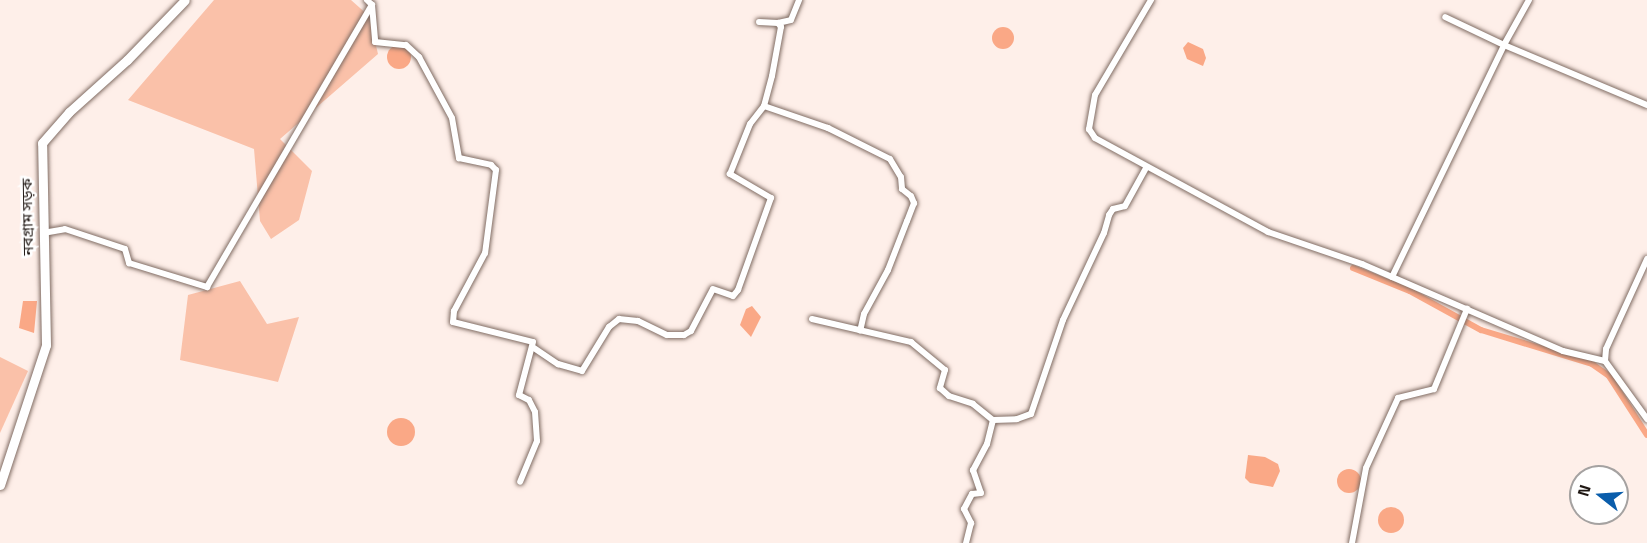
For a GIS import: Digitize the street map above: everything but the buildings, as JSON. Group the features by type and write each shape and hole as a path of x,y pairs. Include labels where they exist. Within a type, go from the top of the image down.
{"main road":[{"name":"নবগ্রাম সড়ক","path":"0,485 46,345 42,143 69,112 128,60 185,0"}],"street":[{"path":"759,22 778,23 791,20 799,0"},
{"path":"1151,0 1095,94 1089,129 1095,138 1146,168 1268,232 1392,277 1466,312 1563,351 1605,361"},
{"path":"1392,277 1504,45 1529,0"},
{"path":"42,233 65,229 125,249 129,263 207,287 370,3"},
{"path":"370,3 375,42 406,45 419,57 452,118 459,158 491,165 496,170 492,225 485,253 454,311 453,322 533,342 534,348 519,395 529,400 535,412 537,441 520,482"},
{"path":"1445,17 1504,45 1647,105"},
{"path":"534,348 558,364 582,371 609,327 619,319 638,321 667,335 684,335 691,331 712,289 734,296 770,207 768,194 730,174 750,124 764,106 775,59 778,23"},
{"path":"764,106 828,128 890,159 901,177 902,189 911,196 914,203 888,270 864,314 860,331"},
{"path":"812,319 897,338 932,356 945,370 940,387 949,396 973,404 993,420 1017,419 1031,414 1063,320 1104,233 1109,215 1113,209 1125,206 1146,168"},
{"path":"1647,259 1606,349 1605,361 1647,419"},
{"path":"1352,543 1366,468 1398,398 1434,389 1466,312"},
{"path":"966,543 972,523 964,509 972,494 981,493 973,470 987,444 993,420"}],"shaded area":[{"path":"214,0 351,0 369,16 378,54 280,139 312,171 299,220 271,239 260,221 254,149 128,100"},
{"path":"1003,27 1011,30 1014,38 1011,46 1003,49 995,46 992,38 995,30"},
{"path":"1188,42 1203,49 1206,58 1203,66 1187,59 1183,48"},
{"path":"399,45 404,46 410,52 410,62 404,68 399,69 394,68 388,62 387,57 388,52 394,46"},
{"path":"240,281 267,324 299,317 278,382 180,360 188,295"},
{"path":"23,301 37,301 34,333 19,328"},
{"path":"752,306 761,317 751,337 740,325 746,309"},
{"path":"0,357 28,371 0,433"},
{"path":"401,418 411,422 415,432 411,442 401,446 391,442 387,432 391,422"},
{"path":"1248,455 1265,457 1278,464 1280,471 1273,487 1250,483 1245,478"},
{"path":"1349,469 1358,472 1361,481 1358,490 1349,493 1340,490 1337,481 1340,472"},
{"path":"1391,507 1400,511 1404,520 1400,529 1391,533 1382,529 1378,520 1382,511"}],"waterway":[{"path":"1353,268 1410,291 1481,330 1592,364 1609,376 1647,435"}]}
